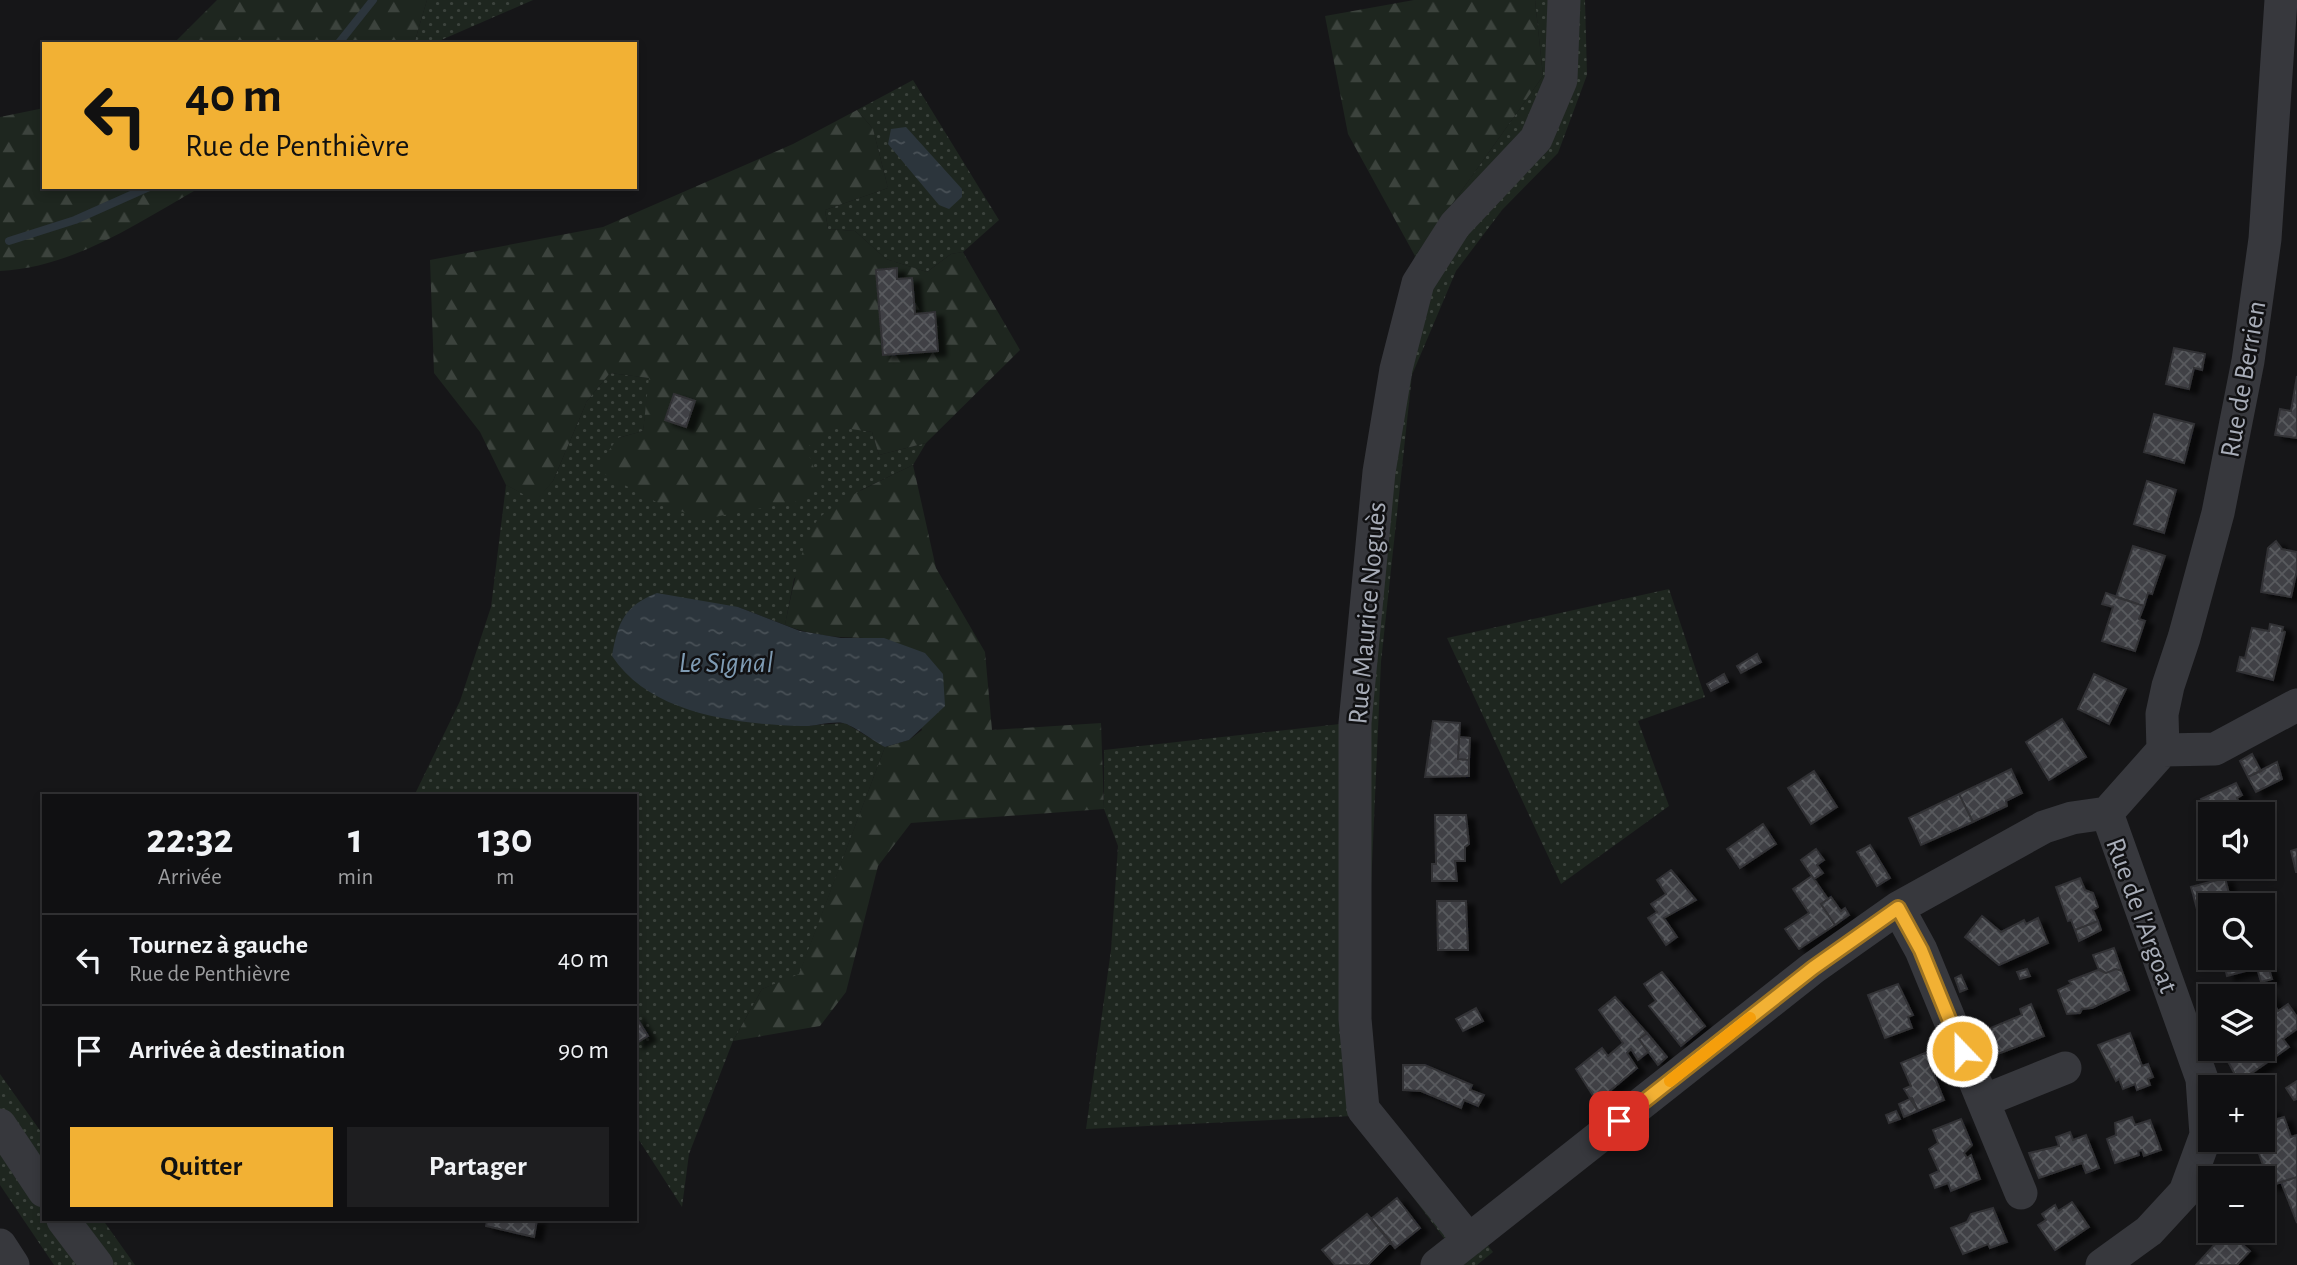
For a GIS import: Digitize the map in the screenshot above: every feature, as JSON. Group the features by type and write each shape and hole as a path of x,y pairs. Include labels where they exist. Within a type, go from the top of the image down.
{"street":[{"name":"Rue Maurice Noguès","path":"1469,1240 1363,1109 1355,1019 1355,723 1378,472 1396,369 1418,283 1455,225 1536,139 1561,80 1564,0"},
{"name":"Rue de Berrien","path":"2163,750 2162,714 2168,686 2185,638 2218,513 2248,361 2265,239 2281,0"},
{"path":"1437,1265 1813,968 1898,908 2044,827 2072,818 2107,813 2163,750 2216,749 2297,705"},
{"name":"Rue de l'Argoat","path":"2102,1265 2149,1231 2185,1192 2206,1135 2202,1079 2107,813"},
{"path":"1898,908 1921,950 2021,1194"},
{"path":"1983,1101 2065,1068"},
{"path":"0,1125 42,1188"},
{"path":"64,1221 97,1265"},
{"path":"0,1245 13,1265"}],"green space":[{"path":"217,0 427,0 415,42 175,42"},
{"path":"427,0 533,0 437,42 415,42"},
{"path":"1414,0 1535,0 1543,76 1415,256 1348,134 1325,16"},
{"path":"1535,0 1585,0 1587,75 1558,153 1502,210 1456,271 1412,375 1381,662 1366,1000 1379,1107 1493,1252 1477,1265 1464,1265 1352,1116 1086,1129 1111,950 1118,846 1104,809 1104,750 1340,724 1382,360 1415,256 1543,76"},
{"path":"913,80 999,220 963,252 951,254 927,272 886,259 855,231 828,229 825,210 888,188 873,129 857,110"},
{"path":"42,108 42,189 197,189 105,241 80,252 28,268 0,271 0,117"},
{"path":"857,110 873,129 888,188 825,210 828,229 855,231 886,259 927,272 951,254 963,252 1020,350 926,443 879,455 872,432 837,427 806,448 822,488 795,502 703,519 660,504 595,469 618,438 643,431 649,378 610,373 587,401 553,481 536,501 506,485 480,432 434,373 430,260 603,227 793,144"},
{"path":"610,373 650,378 643,431 618,438 821,487 805,448 837,426 872,432 879,455 926,443 913,465 861,490 794,579 785,625 738,607 803,726 845,723 885,747 799,975 762,989 733,1041 689,1154 682,1207 637,1137 637,794 415,794 460,701 491,607 506,485 536,500 553,481 587,401"},
{"path":"913,465 936,568 985,652 992,730 1101,723 1104,809 911,823 878,866 846,992 820,1026 733,1041 762,989 799,974 885,747 909,740 922,730 884,638 821,635 785,625 801,558 816,522 847,499"},
{"path":"1669,589 1705,697 1638,721 1669,806 1561,884 1447,638"},
{"path":"0,1074 42,1133 42,1221 104,1221 135,1265 54,1265 0,1185"}],"water":[{"path":"906,127 962,189 962,197 949,209 939,205 888,144 891,129"},
{"name":"Le Signal","path":"657,593 738,607 800,631 841,638 884,638 925,653 943,674 945,706 909,740 885,747 843,723 806,726 749,722 696,712 671,703 628,676 612,656 624,617 637,604"}],"building":[{"path":"897,268 897,279 912,278 915,314 935,312 938,351 883,355 876,270"},
{"path":"2174,348 2205,354 2202,370 2194,368 2189,389 2166,384"},
{"path":"2297,376 2297,438 2275,435 2280,409 2291,411"},
{"path":"674,394 695,401 686,427 665,420"},
{"path":"2154,414 2194,424 2184,463 2144,452"},
{"path":"2147,481 2176,490 2164,533 2134,524"},
{"path":"2276,541 2282,549 2297,552 2297,570 2291,597 2261,592 2268,548"},
{"path":"2133,546 2165,556 2152,594 2148,593 2144,606 2116,597"},
{"path":"2106,593 2144,606 2139,619 2145,621 2135,651 2102,641 2113,607 2102,604"},
{"path":"2270,624 2283,627 2282,631 2285,632 2273,680 2237,671 2240,657 2245,658 2252,628 2269,631"},
{"path":"1757,654 1761,662 1741,673 1737,666"},
{"path":"1724,674 1728,682 1711,691 1707,684"},
{"path":"2094,674 2126,689 2109,724 2078,709"},
{"path":"2062,719 2086,757 2049,780 2026,742"},
{"path":"1433,721 1460,723 1458,759 1469,760 1469,776 1425,777"},
{"path":"1459,737 1470,738 1469,760 1458,759"},
{"path":"2252,754 2261,771 2248,777 2240,761"},
{"path":"2277,762 2282,779 2256,792 2248,777"},
{"path":"2011,769 2022,793 2006,801 2007,806 1973,822 1959,794"},
{"path":"1814,771 1837,807 1811,824 1788,788"},
{"path":"2236,783 2242,795 2237,798 2239,802 2202,802 2201,799"},
{"path":"1959,794 1973,822 1921,845 1909,818"},
{"path":"1435,815 1466,815 1469,844 1465,847 1465,861 1455,861 1457,881 1432,881 1432,864 1436,864"},
{"path":"1763,824 1776,844 1740,868 1727,849"},
{"path":"1870,845 1890,878 1877,886 1857,852"},
{"path":"1816,849 1824,860 1817,865 1823,873 1814,879 1801,860"},
{"path":"2297,849 2297,872 2296,872 2291,851"},
{"path":"1671,870 1696,900 1664,918 1677,937 1666,945 1648,918 1657,912 1651,904 1666,894 1657,880"},
{"path":"1812,876 1828,899 1821,904 1835,925 1799,949 1785,929 1809,913 1793,889"},
{"path":"2080,878 2085,890 2093,893 2098,907 2093,910 2098,921 2075,930 2071,920 2068,921 2056,887"},
{"path":"2225,879 2229,893 2198,893 2198,913 2191,887"},
{"path":"1831,897 1841,911 1845,908 1849,915 1835,925 1821,904"},
{"path":"1437,901 1466,901 1468,950 1438,950"},
{"path":"1982,916 2001,932 2024,920 2026,924 2038,918 2048,943 1999,965 1965,937"},
{"path":"2098,921 2101,930 2079,941 2075,930"},
{"path":"2114,948 2122,971 2116,969 2106,973 2099,970 2093,955"},
{"path":"2027,969 2030,976 2020,979 2017,972"},
{"path":"2100,969 2106,973 2116,969 2122,971 2129,990 2092,1008 2082,1009 2080,1013 2067,1014 2058,990 2071,984 2069,981"},
{"path":"2226,970 2250,970 2227,976"},
{"path":"2258,970 2269,970 2272,979 2261,982"},
{"path":"1662,972 1705,1026 1681,1046 1649,1006 1656,1001 1644,984"},
{"path":"1961,975 1967,989 1960,992 1955,978"},
{"path":"1898,984 1913,1015 1908,1017 1912,1028 1885,1038 1868,995"},
{"path":"1615,997 1647,1033 1639,1039 1648,1052 1638,1060 1631,1049 1627,1053 1637,1068 1597,1102 1576,1069 1602,1048 1608,1056 1623,1043 1599,1010"},
{"path":"2031,1004 2044,1036 1998,1054 1988,1029 2022,1015 2020,1009"},
{"path":"2288,1004 2297,1017 2297,1029 2283,1039 2289,1047 2275,1057 2275,1006 2278,1011"},
{"path":"1476,1008 1483,1021 1463,1031 1456,1019"},
{"path":"637,1018 648,1036 637,1043"},
{"path":"1647,1033 1667,1057 1658,1065 1639,1039"},
{"path":"2130,1033 2142,1066 2148,1064 2153,1077 2148,1079 2150,1085 2137,1090 2135,1084 2123,1089 2119,1079 2116,1081 2098,1045"},
{"path":"1932,1050 1938,1065 1931,1068 1944,1100 1918,1111 1904,1089 1911,1086 1901,1063"},
{"path":"2228,1061 2269,1061 2249,1075 2235,1075"},
{"path":"1403,1065 1425,1065 1472,1085 1470,1090 1484,1095 1478,1106 1464,1100 1461,1108 1421,1091 1403,1090"},
{"path":"2297,1081 2297,1099 2294,1100 2286,1088"},
{"path":"1912,1098 1918,1111 1904,1117 1899,1104"},
{"path":"1896,1111 1900,1119 1889,1123 1886,1115"},
{"path":"2132,1117 2135,1125 2150,1120 2161,1150 2144,1156 2142,1150 2138,1151 2139,1155 2115,1163 2107,1139 2116,1135 2115,1123"},
{"path":"2284,1117 2291,1137 2297,1135 2297,1177 2275,1184 2275,1166 2263,1166 2258,1152 2275,1152 2275,1120"},
{"path":"1961,1119 1972,1145 1964,1153 1967,1158 1971,1155 1980,1179 1951,1191 1948,1183 1935,1188 1930,1175 1939,1171 1929,1149 1938,1143 1933,1130"},
{"path":"2070,1132 2073,1140 2086,1135 2099,1168 2086,1173 2082,1163 2039,1178 2029,1153 2059,1146 2056,1137"},
{"path":"2297,1177 2297,1223 2281,1182"},
{"path":"1397,1198 1420,1228 1395,1248 1371,1219"},
{"path":"2072,1202 2089,1227 2055,1250 2038,1225 2046,1220 2042,1214 2055,1205 2058,1211"},
{"path":"1993,1208 2007,1242 1990,1248 1988,1244 1963,1254 1951,1228 1967,1222 1971,1214"},
{"path":"1367,1214 1391,1242 1368,1265 1335,1265 1322,1250"},
{"path":"487,1221 537,1221 534,1237 486,1226"},
{"path":"2216,1243 2241,1243 2250,1251 2237,1265 2196,1265"}],"waterway":[{"path":"340,42 373,0"},
{"path":"9,241 75,220 145,189"}],"slow traffic":[{"path":"1670,1081 1750,1018"}],"route":[{"path":"1619,1121 1813,968 1898,908 1921,950 1962,1051"}]}
